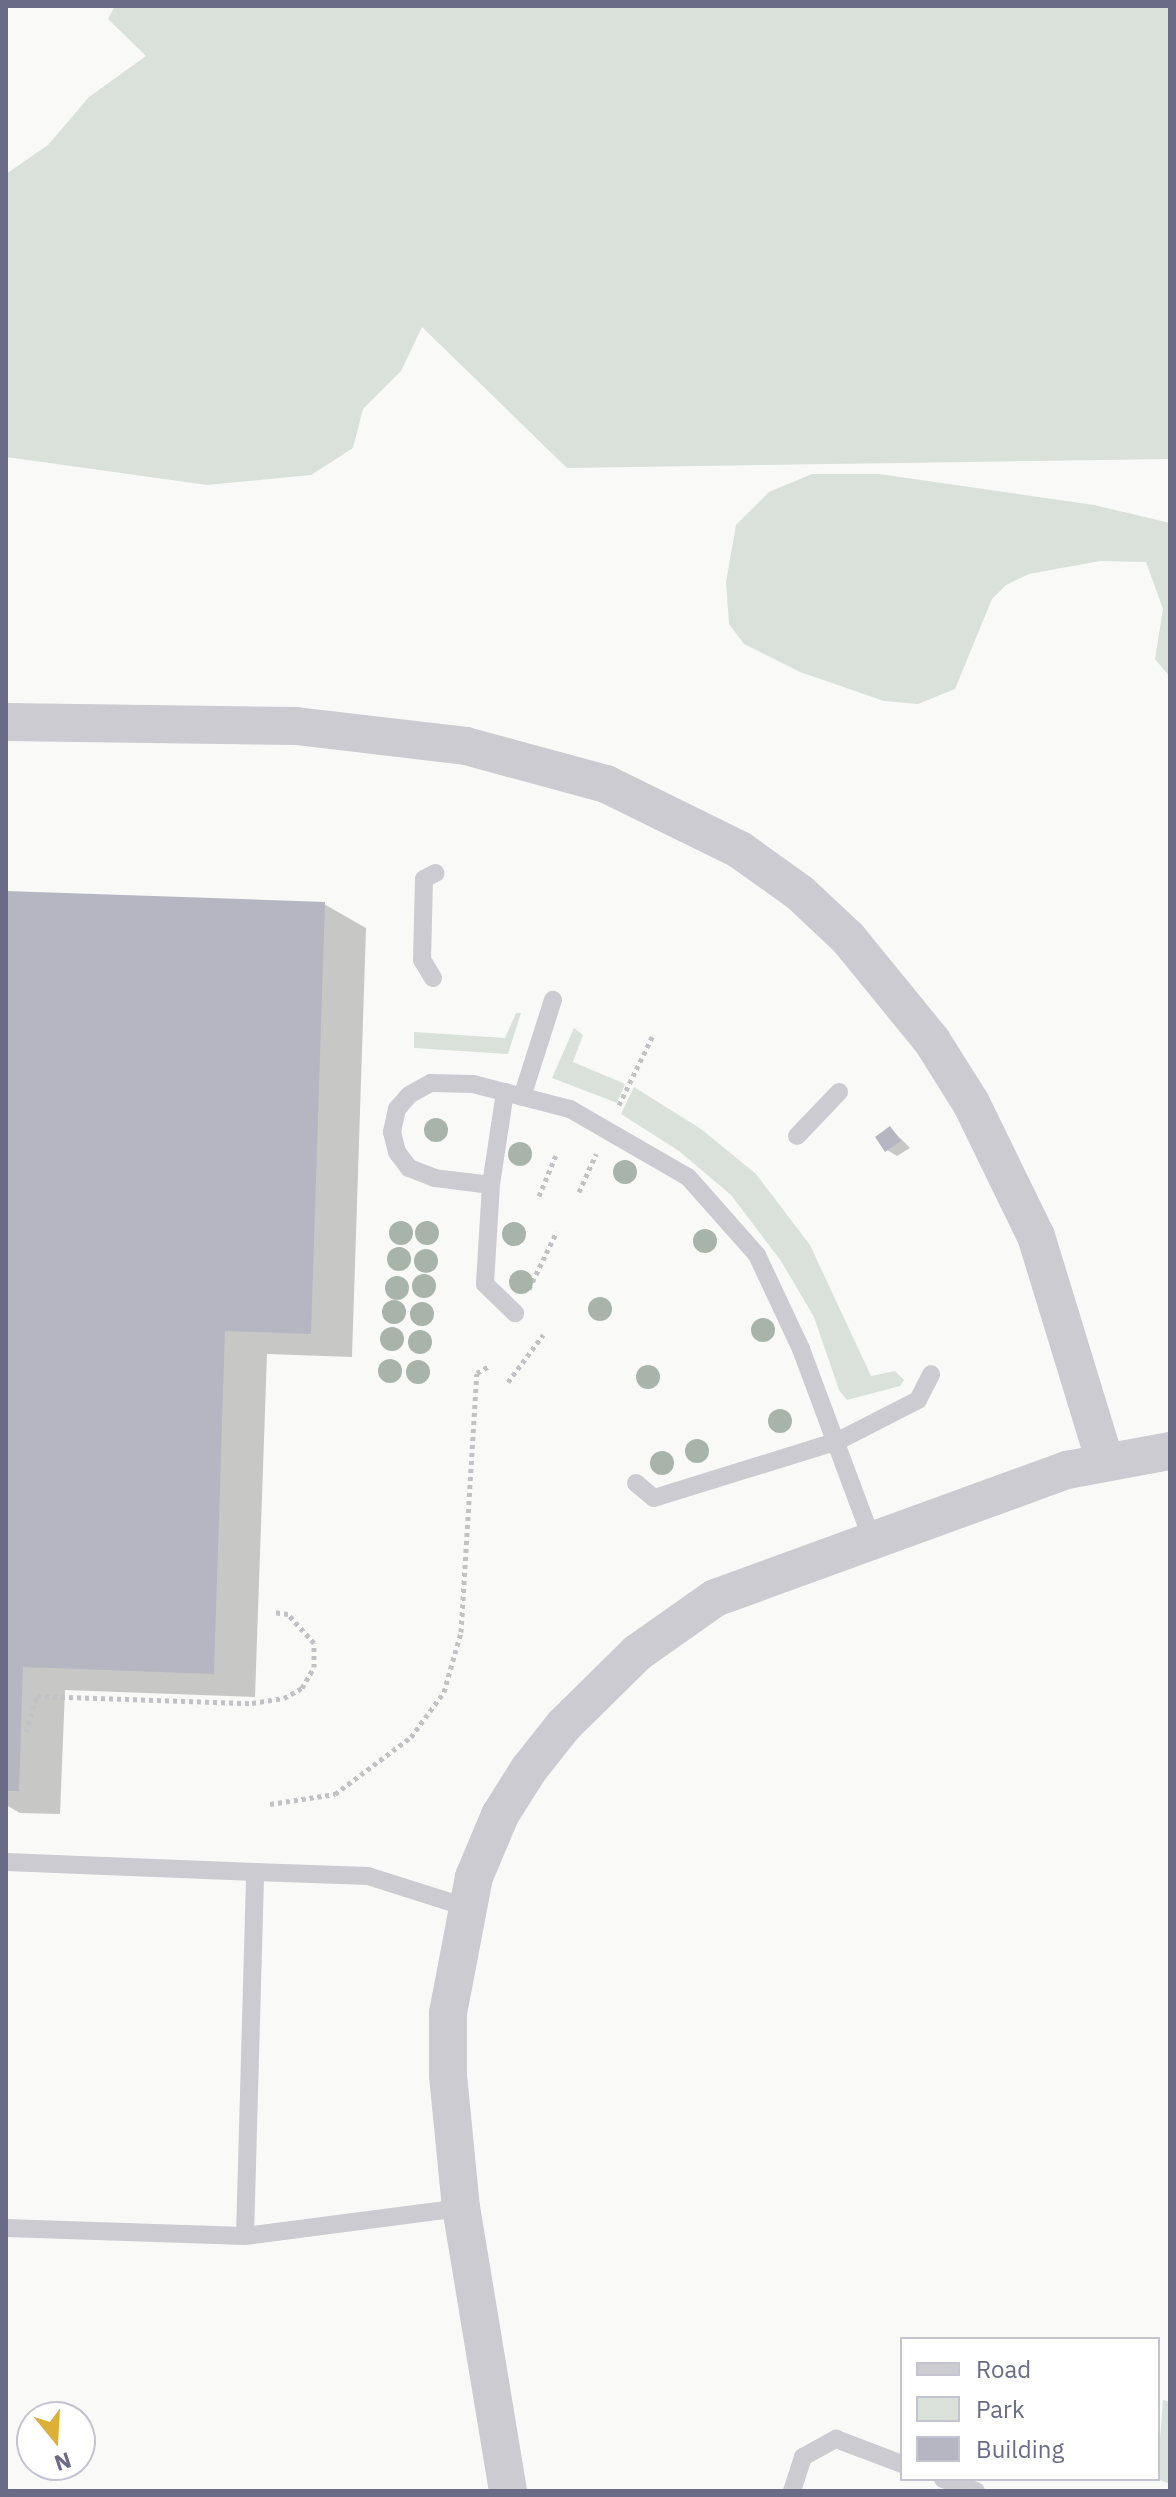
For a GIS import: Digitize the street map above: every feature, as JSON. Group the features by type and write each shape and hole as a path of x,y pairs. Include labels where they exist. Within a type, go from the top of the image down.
{"street":[{"path":"6,722 296,726 466,746 606,784 740,850 800,893 848,938 932,1041 971,1103 1036,1236 1105,1461"},
{"path":"508,2491 461,2208 448,2075 448,2013 466,1907 500,1815 529,1769 564,1725 637,1653 715,1598 1067,1470 1170,1451"}],"lane":[{"path":"433,978 422,960 424,879 436,873"},
{"path":"515,1313 485,1284 491,1185 513,1094 553,1000"},
{"path":"491,1185 435,1178 409,1168 392,1132 397,1109 409,1095 431,1083 473,1084 570,1109 688,1177 757,1255 838,1441 872,1540"},
{"path":"797,1136 839,1092"},
{"path":"636,1483 654,1498 838,1441 918,1400 931,1374"},
{"path":"6,1862 368,1876 466,1907"},
{"path":"245,2236 255,1872"},
{"path":"6,2228 245,2236 461,2208"},
{"path":"792,2491 803,2457 836,2439 900,2463"},
{"path":"948,2481 976,2491"}],"path":[{"path":"617,1109 652,1037"},
{"path":"539,1196 556,1155"},
{"path":"579,1192 592,1164"},
{"path":"527,1293 557,1231"},
{"path":"508,1382 543,1335"},
{"path":"270,1804 335,1794 358,1780 411,1737 444,1692 461,1632 477,1373 489,1366"},
{"path":"26,1732 37,1696 252,1703 284,1698 302,1688 314,1667 314,1643 288,1614 273,1612"}],"green space":[{"path":"115,6 1170,6 1170,459 567,468 422,327 401,371 363,409 353,448 311,475 207,485 6,457 6,174 48,145 89,97 146,56 108,19"},
{"path":"812,474 879,474 1094,505 1170,523 1170,677 1155,659 1163,609 1146,562 1100,561 1029,574 1006,585 992,599 955,689 918,704 884,701 800,672 744,644 729,624 726,582 736,525 769,492"},
{"path":"516,1013 521,1013 508,1054 414,1048 414,1032 505,1038"},
{"path":"574,1028 583,1035 573,1062 625,1084 617,1103 552,1078"},
{"path":"634,1087 701,1129 756,1174 810,1245 871,1376 895,1371 904,1380 900,1386 847,1400 839,1390 814,1317 781,1261 731,1195 679,1151 621,1114"},
{"path":"1163,2400 1170,2402 1170,2484 1160,2480"}],"building":[{"path":"6,891 325,902 311,1334 225,1331 214,1674 23,1667 19,1791 6,1791"},
{"path":"890,1126 901,1141 885,1152 875,1137"}]}
